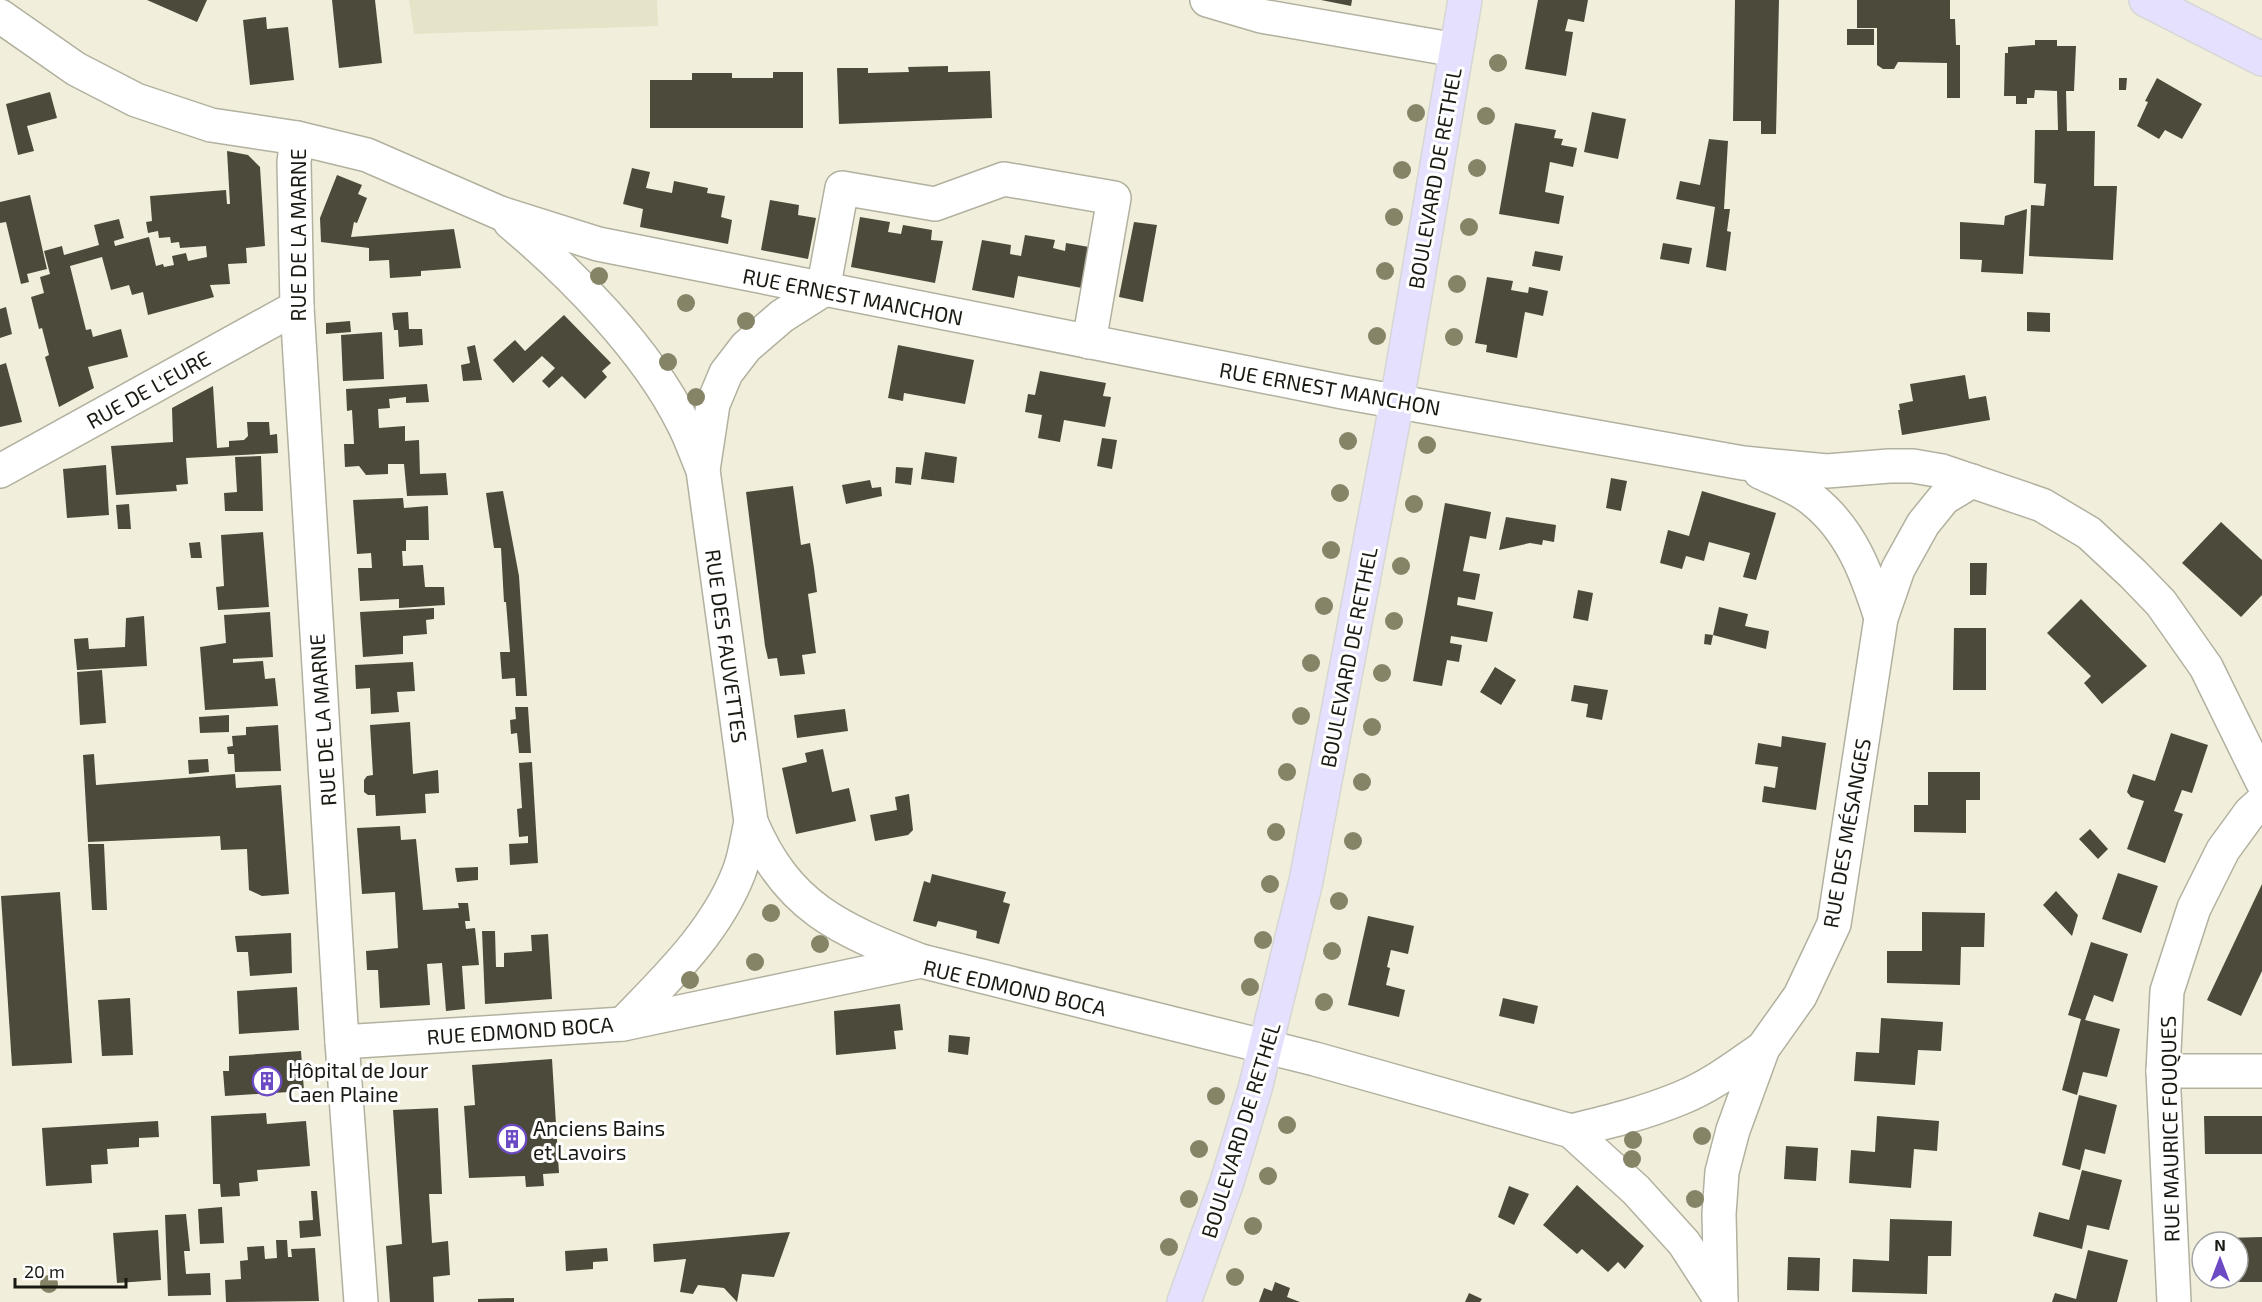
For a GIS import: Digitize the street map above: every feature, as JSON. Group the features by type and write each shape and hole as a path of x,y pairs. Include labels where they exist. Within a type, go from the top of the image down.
{"main road":[{"name":"BOULEVARD DE RETHEL","path":"1184,1302 1227,1182 1266,1048 1306,881 1396,400 1465,0"},
{"path":"2146,0 2262,59"}],"street":[{"path":"1207,0 1261,16 1456,50"},
{"name":"RUE ERNEST MANCHON","path":"0,16 76,69 136,100 211,125 297,138 366,156 500,213 598,244 1089,342 1743,463 1827,471 1913,466 1942,471 1972,481 2042,505 2089,533 2161,603 2206,667 2262,781"},
{"name":"RUE DE LA MARNE","path":"297,138 294,162 297,307 342,1041 361,1302"},
{"path":"823,290 842,188 935,204 1004,179 1114,198 1089,342"},
{"name":"RUE DES FAUVETTES","path":"500,213 554,260 657,378 683,423 703,470 751,822 765,855 786,883 813,908 857,936 921,961"},
{"name":"RUE DES FAUVETTES","path":"703,470 712,404 726,373 746,347 782,316 823,290"},
{"name":"RUE DE L'EURE","path":"0,471 297,307"},
{"name":"RUE ERNEST MANCHON","path":"1743,463 1813,499 1844,532 1865,568 1881,618"},
{"name":"RUE DES MÉSANGES","path":"1721,1301 1719,1214 1722,1172 1733,1130 1763,1048 1800,996 1833,924 1881,618 1898,569 1923,524 1944,498 1972,481"},
{"name":"RUE MAURICE FOUQUES","path":"2174,1302 2163,1071 2167,991 2179,948 2194,908 2223,850 2250,813 2262,802"},
{"name":"RUE DES FAUVETTES","path":"623,1024 684,960 716,914 739,873 751,822"},
{"name":"RUE EDMOND BOCA","path":"342,1041 623,1024 921,961 1266,1048 1571,1131 1636,1190 1684,1243 1721,1301"},
{"name":"RUE EDMOND BOCA","path":"1571,1131 1631,1116 1682,1098 1726,1074 1763,1048"},
{"path":"2163,1071 2262,1071"}],"shaded area":[{"path":"409,0 657,0 658,26 414,34"}],"building":[{"path":"147,0 207,0 197,22"},
{"path":"332,0 375,0 382,63 339,68"},
{"path":"1321,0 1352,0 1351,6"},
{"path":"1538,0 1588,0 1584,22 1568,19 1565,31 1573,32 1566,76 1525,69"},
{"path":"1735,0 1779,0 1776,134 1761,134 1761,121 1733,121"},
{"path":"1857,0 1950,0 1950,19 1955,19 1956,45 1960,45 1960,98 1947,98 1947,63 1898,62 1894,69 1883,69 1877,65 1877,28 1857,28"},
{"path":"266,17 267,29 288,27 294,80 250,85 243,20"},
{"path":"1847,29 1874,29 1874,45 1847,45"},
{"path":"2035,40 2057,40 2057,46 2076,46 2074,91 2066,91 2067,131 2095,131 2094,186 2117,186 2113,260 2029,256 2031,205 2044,206 2046,184 2034,183 2035,130 2058,130 2057,91 2035,90 2034,98 2027,98 2027,104 2016,104 2016,96 2004,96 2005,53 2008,53 2008,47 2035,45"},
{"path":"948,66 948,72 990,71 992,118 839,124 837,68 868,68 868,73 909,72 908,67"},
{"path":"773,72 803,72 803,128 650,128 650,80 692,80 692,73 732,73 732,78 773,78"},
{"path":"2119,78 2127,78 2126,90 2119,90"},
{"path":"2157,78 2202,104 2182,139 2165,130 2159,139 2137,126 2148,102 2145,101"},
{"path":"50,92 57,118 27,126 34,151 18,155 6,104"},
{"path":"1592,112 1626,119 1618,159 1584,152"},
{"path":"1515,123 1556,130 1554,138 1563,139 1561,145 1577,148 1573,167 1550,162 1545,192 1564,196 1559,224 1499,214"},
{"path":"1709,139 1728,141 1724,209 1730,209 1727,231 1731,232 1726,271 1706,267 1715,207 1676,199 1680,181 1700,185"},
{"path":"227,151 248,155 260,167 265,246 246,248 247,263 228,264 230,284 210,285 214,297 148,315 143,292 132,295 129,285 111,290 102,257 70,266 86,330 91,329 93,337 121,329 128,357 88,367 94,388 59,407 45,357 49,355 42,328 39,329 31,297 44,293 40,277 50,274 44,251 62,246 64,255 99,245 94,225 119,219 124,238 114,241 115,246 149,237 156,266 174,265 172,256 186,253 188,261 207,257 206,246 180,248 179,242 171,243 170,237 159,238 158,231 148,233 146,222 152,221 150,196 226,190 227,204 230,204"},
{"path":"632,168 650,172 646,188 672,193 674,181 708,188 707,193 725,196 721,217 732,220 728,244 640,227 643,209 623,204"},
{"path":"337,175 362,185 358,194 367,198 357,223 354,222 351,237 454,229 461,268 421,271 421,276 390,278 389,260 369,261 369,248 321,242 320,218"},
{"path":"30,195 47,269 27,274 29,282 21,284 6,222 0,223 0,202"},
{"path":"770,200 799,205 798,215 816,218 808,259 761,250"},
{"path":"2027,209 2023,274 1981,272 1982,260 1960,259 1960,222 2004,225 2005,216"},
{"path":"860,217 890,222 888,232 901,234 903,225 932,230 931,240 943,241 935,283 851,267"},
{"path":"1134,222 1157,225 1143,302 1119,297"},
{"path":"1025,235 1055,240 1053,248 1065,251 1066,243 1089,247 1082,288 1018,276 1014,298 972,290 982,240 1011,245 1010,254 1021,256"},
{"path":"1663,243 1692,248 1689,264 1660,259"},
{"path":"1535,251 1563,256 1560,271 1532,266"},
{"path":"1487,277 1513,281 1511,290 1528,293 1529,287 1548,291 1543,316 1525,312 1517,358 1486,352 1487,345 1475,343"},
{"path":"6,307 12,334 0,338 0,309"},
{"path":"408,312 409,329 422,329 423,345 399,347 398,330 394,330 392,313"},
{"path":"2027,312 2050,313 2050,332 2027,331"},
{"path":"564,315 611,363 602,371 607,377 585,399 562,376 549,388 542,381 555,368 542,356 513,383 493,360 515,340 525,351"},
{"path":"350,321 351,332 326,334 326,323"},
{"path":"382,332 384,379 343,381 341,335"},
{"path":"475,345 482,380 463,381 461,365 470,363 467,347"},
{"path":"898,345 974,360 965,404 904,393 903,401 888,398"},
{"path":"6,363 22,422 0,427 0,365"},
{"path":"1040,371 1106,383 1103,396 1111,397 1105,427 1064,420 1060,442 1038,438 1042,415 1025,412 1028,394 1035,395"},
{"path":"1965,375 1969,399 1986,396 1990,420 1902,435 1898,410 1900,410 1899,404 1913,401 1910,384"},
{"path":"427,384 429,402 406,403 406,397 389,399 390,408 378,409 379,428 405,426 405,441 419,440 420,474 446,473 448,495 407,496 404,464 388,464 388,474 366,475 359,466 345,467 344,444 354,444 352,410 347,411 346,389"},
{"path":"213,386 217,448 229,447 229,441 244,440 248,436 247,422 269,422 270,435 277,434 278,453 186,458 188,484 176,485 177,491 116,495 111,446 173,442 172,408"},
{"path":"1102,438 1117,440 1112,469 1097,466"},
{"path":"925,452 957,457 954,483 921,479"},
{"path":"261,456 263,511 225,511 224,493 237,492 235,457"},
{"path":"106,465 109,515 67,518 63,469"},
{"path":"896,467 913,468 911,485 895,483"},
{"path":"1611,478 1627,481 1621,511 1606,508"},
{"path":"870,480 872,488 881,487 882,496 846,504 842,485"},
{"path":"793,486 801,545 810,543 814,568 817,592 808,594 816,653 802,655 805,674 780,676 777,658 768,659 765,646 746,492"},
{"path":"503,491 519,576 527,696 516,696 515,678 502,679 500,652 510,652 506,602 504,602 501,548 494,548 486,493"},
{"path":"1702,491 1776,513 1756,580 1743,577 1750,553 1709,542 1704,561 1686,556 1682,569 1660,563 1668,530 1689,536"},
{"path":"403,498 404,508 428,506 429,540 406,540 406,551 402,551 403,566 423,565 425,587 444,587 445,605 399,608 399,599 360,601 358,568 372,568 371,553 357,554 353,500"},
{"path":"1445,503 1491,512 1486,539 1470,536 1463,571 1480,574 1475,600 1458,597 1457,605 1493,612 1487,642 1451,636 1450,643 1462,645 1459,662 1447,660 1442,686 1413,681"},
{"path":"129,504 131,529 118,529 116,505"},
{"path":"1506,517 1556,525 1554,542 1543,540 1542,545 1530,543 1499,550"},
{"path":"2221,522 2262,560 2262,595 2241,617 2182,563"},
{"path":"263,532 269,607 218,610 216,587 224,586 221,535"},
{"path":"200,542 202,558 191,558 189,543"},
{"path":"1970,563 1987,563 1986,595 1970,595"},
{"path":"1578,590 1593,593 1588,621 1573,618"},
{"path":"2081,599 2147,666 2102,704 2084,683 2091,676 2047,633"},
{"path":"1719,607 1748,614 1745,626 1769,631 1766,649 1713,635"},
{"path":"434,608 434,619 426,620 427,634 403,636 403,654 363,657 360,612"},
{"path":"270,612 273,657 233,659 233,663 263,661 265,679 275,678 278,706 205,710 200,647 226,643 224,615"},
{"path":"144,616 147,666 77,670 74,639 88,638 89,649 125,647 126,618"},
{"path":"1954,628 1986,628 1986,690 1953,690"},
{"path":"1705,634 1713,635 1711,645 1704,644"},
{"path":"413,662 415,691 397,692 399,712 371,714 370,688 356,689 355,665"},
{"path":"1495,667 1516,680 1501,705 1480,692"},
{"path":"102,670 106,723 80,725 77,672"},
{"path":"1574,685 1608,690 1602,720 1586,717 1588,704 1571,701"},
{"path":"515,707 528,707 531,753 519,753 517,733 511,734 510,720 516,719"},
{"path":"845,709 848,731 797,738 794,715"},
{"path":"229,715 229,732 200,733 199,717"},
{"path":"410,722 413,774 438,770 439,793 425,794 426,813 376,816 375,795 368,795 364,792 364,780 367,776 373,775 370,725"},
{"path":"278,725 281,771 235,772 234,754 228,754 227,747 233,746 232,736 246,735 246,727"},
{"path":"2171,733 2208,745 2192,793 2182,790 2174,811 2183,814 2165,863 2127,849 2144,801 2131,797 2127,792 2133,774 2155,781"},
{"path":"1782,736 1826,743 1816,810 1762,802 1764,786 1775,788 1778,767 1755,764 1758,743 1781,747"},
{"path":"823,749 832,792 849,788 856,821 796,834 782,768 807,762 805,753"},
{"path":"94,754 96,785 235,774 236,788 281,785 289,894 262,896 249,890 247,849 221,850 220,836 88,842 83,755"},
{"path":"208,759 209,772 189,774 188,760"},
{"path":"532,762 538,863 510,865 509,844 528,843 528,836 519,837 517,809 522,808 519,763"},
{"path":"1928,772 1980,772 1980,800 1966,800 1966,833 1914,832 1914,805 1928,805"},
{"path":"909,794 913,830 908,835 875,841 870,815 897,810 895,797"},
{"path":"400,826 401,840 416,839 423,910 459,908 458,903 468,903 470,921 465,921 466,929 475,928 479,965 462,966 465,1009 446,1011 442,963 427,964 430,1005 380,1008 378,970 367,970 366,951 398,948 395,892 362,894 357,828"},
{"path":"2090,829 2108,849 2098,859 2079,839"},
{"path":"88,844 104,844 107,910 92,910"},
{"path":"478,867 478,880 457,882 455,868"},
{"path":"2118,873 2158,886 2141,933 2102,919"},
{"path":"932,874 1006,892 1003,902 1010,904 999,944 976,938 977,931 938,921 936,927 913,921 924,881 930,883"},
{"path":"2262,884 2262,971 2241,1016 2207,1000"},
{"path":"2056,891 2078,915 2072,936 2043,905"},
{"path":"60,892 72,1063 12,1066 1,896"},
{"path":"1922,912 1985,913 1984,947 1961,947 1960,985 1887,983 1887,951 1922,951"},
{"path":"1368,916 1414,926 1408,954 1391,950 1387,967 1390,968 1386,985 1405,990 1399,1017 1348,1005"},
{"path":"482,931 495,931 496,967 504,967 504,953 532,951 531,935 548,934 552,999 485,1004"},
{"path":"291,933 292,973 250,976 248,952 237,952 235,936"},
{"path":"2091,942 2128,954 2113,1002 2094,995 2085,1020 2120,1029 2107,1077 2083,1072 2077,1095 2062,1090 2081,1019 2068,1015"},
{"path":"297,987 299,1030 239,1034 237,991"},
{"path":"130,998 133,1055 102,1056 98,1000"},
{"path":"1503,998 1538,1006 1534,1024 1499,1016"},
{"path":"900,1004 903,1030 894,1031 896,1049 836,1055 834,1011"},
{"path":"1881,1018 1943,1022 1941,1051 1918,1050 1915,1085 1854,1081 1856,1052 1879,1053"},
{"path":"949,1035 970,1037 968,1055 948,1052"},
{"name":"Hôpital de Jour Caen Plaine","path":"301,1051 304,1091 225,1096 223,1071 229,1071 229,1056"},
{"name":"Anciens Bains et Lavoirs","path":"552,1059 559,1173 543,1174 544,1186 526,1187 525,1176 469,1178 464,1106 475,1105 472,1065"},
{"path":"2079,1095 2117,1105 2105,1154 2085,1149 2080,1170 2062,1165"},
{"path":"438,1108 442,1194 429,1194 432,1243 448,1241 450,1275 433,1277 434,1302 390,1302 386,1246 402,1244 393,1110"},
{"path":"266,1113 267,1124 306,1121 310,1166 257,1170 258,1181 239,1183 240,1196 221,1197 220,1184 213,1184 211,1116"},
{"path":"1877,1116 1939,1121 1937,1151 1914,1149 1911,1188 1849,1183 1851,1150 1875,1152"},
{"path":"2204,1116 2262,1116 2262,1154 2205,1154"},
{"path":"158,1121 159,1137 139,1138 139,1147 107,1149 108,1164 91,1165 92,1183 46,1186 42,1128"},
{"path":"1786,1146 1818,1148 1816,1181 1784,1179"},
{"path":"2082,1170 2122,1180 2109,1230 2087,1225 2082,1249 2033,1236 2039,1212 2069,1220"},
{"path":"1577,1185 1644,1246 1625,1269 1618,1262 1608,1272 1582,1249 1577,1254 1543,1225"},
{"path":"1509,1186 1529,1194 1514,1225 1498,1217"},
{"path":"311,1191 317,1191 321,1236 300,1238 299,1221 313,1220"},
{"path":"222,1207 224,1243 200,1244 198,1209"},
{"path":"186,1214 190,1251 184,1251 186,1274 210,1273 211,1295 168,1296 165,1215"},
{"path":"1890,1219 1952,1221 1951,1256 1928,1256 1927,1294 1852,1292 1853,1259 1889,1261"},
{"path":"158,1230 161,1280 117,1283 113,1233"},
{"path":"790,1232 774,1277 742,1274 737,1302 724,1288 698,1285 693,1294 680,1292 686,1259 654,1262 653,1244"},
{"path":"2250,1237 2262,1237 2262,1282 2250,1282"},
{"path":"276,1240 287,1240 288,1257 292,1257 291,1249 315,1248 319,1301 226,1302 225,1280 241,1279 240,1261 248,1260 247,1247 264,1246 265,1259 277,1258"},
{"path":"607,1248 608,1261 593,1262 593,1269 566,1271 565,1251"},
{"path":"2088,1250 2128,1260 2117,1302 2052,1302 2055,1293 2076,1299"},
{"path":"1788,1257 1820,1258 1819,1291 1787,1290"},
{"path":"1275,1282 1290,1288 1287,1297 1300,1302 1259,1302 1264,1288 1272,1291"},
{"path":"1469,1293 1482,1299 1480,1302 1465,1302"},
{"path":"514,1298 514,1302 478,1302 478,1299"}],"place":[{"name":"Hôpital de Jour Caen Plaine","path":"267,1081"},
{"name":"Anciens Bains et Lavoirs","path":"512,1139"}]}
